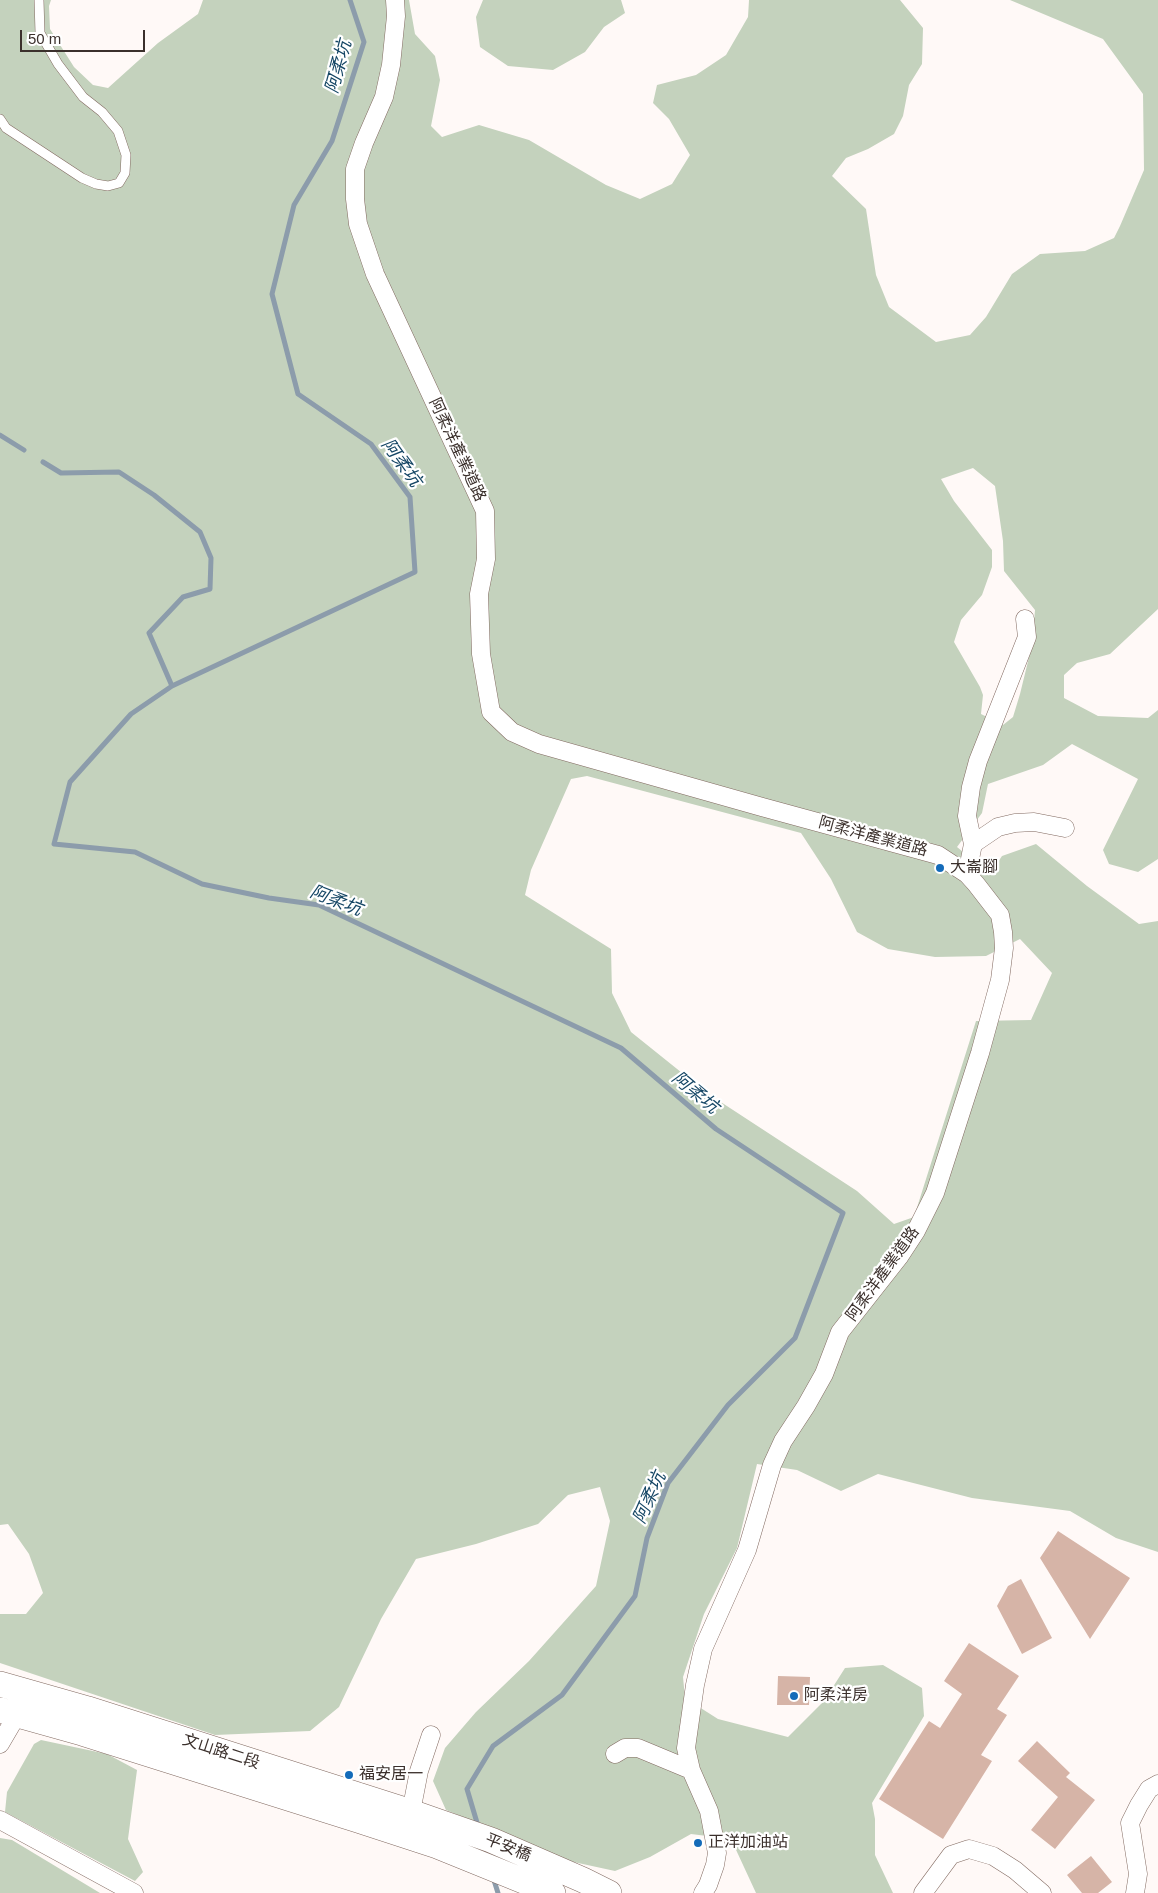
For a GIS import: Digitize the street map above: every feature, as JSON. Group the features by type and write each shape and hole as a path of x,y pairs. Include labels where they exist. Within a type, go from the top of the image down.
{"main road":[{"name":"文山路二段","path":"0,1684 88,1709 410,1812 439,1835"},
{"name":"文山路二段","path":"8,1713 439,1835"},
{"name":"平安橋","path":"439,1835 491,1840 609,1893"},
{"name":"平安橋","path":"439,1835 552,1893"}],"street":[{"name":"阿柔洋產業道路","path":"395,0 396,16 392,65 384,97 355,169 354,199 358,224 375,274 486,511 486,559 479,594 481,654 491,712 512,732 539,744 938,855 967,874 1000,916 1004,948 1000,980 969,1089 936,1193 916,1231 840,1332 824,1374 783,1441 772,1465 747,1550 703,1649 695,1685 686,1748 691,1770 709,1811 717,1853 710,1878 703,1893"},
{"path":"967,874 973,844 966,816 970,787 978,761 1027,637 1025,619"},
{"path":"973,844 998,827 1015,824 1034,822 1065,828"},
{"path":"0,1744 8,1713 25,1691"},
{"path":"410,1812 419,1771 431,1735"},
{"path":"615,1754 625,1748 638,1748 691,1770"},
{"path":"1135,1893 1138,1874 1130,1823 1138,1805 1149,1789 1158,1784"},
{"path":"0,1820 134,1893"},
{"path":"923,1893 951,1855 968,1849 994,1856 1015,1870 1042,1893"}],"lane":[{"path":"0,120 6,128 82,178 96,184 108,186 119,183 125,173 126,155 118,131 102,112 83,97 58,64 40,34 39,0"}],"green space":[{"path":"0,0 51,0 49,6 50,29 74,67 93,85 108,88 158,43 198,14 203,0 409,0 415,34 435,56 440,80 431,126 442,137 479,125 529,140 606,185 640,199 672,184 690,155 669,119 653,103 657,85 696,75 726,55 748,17 749,0 900,0 923,28 922,64 909,85 903,116 894,134 868,149 846,158 832,176 866,209 876,275 889,307 936,342 970,335 986,317 1012,274 1040,254 1085,251 1114,238 1144,170 1143,94 1103,39 1010,0 1158,0 1158,609 1110,654 1077,663 1064,675 1064,698 1098,716 1148,718 1158,710 1158,859 1138,872 1109,864 1103,850 1138,779 1072,744 1043,765 988,784 982,813 957,847 990,874 1002,856 1036,844 1087,886 1139,924 1158,921 1158,1552 1116,1538 1070,1511 972,1498 878,1474 841,1491 797,1470 757,1464 737,1548 704,1614 683,1677 685,1698 718,1719 788,1737 824,1701 845,1668 883,1665 922,1688 924,1716 872,1803 875,1819 875,1855 893,1893 756,1893 731,1839 691,1834 650,1857 615,1871 569,1861 446,1810 433,1781 445,1748 476,1712 529,1661 596,1586 610,1521 600,1487 568,1495 538,1524 476,1544 416,1559 381,1619 339,1707 310,1731 215,1735 0,1663 0,1614 26,1614 43,1593 29,1554 8,1524 0,1525","holes":["973,468 995,486 1003,541 1004,571 1035,610 1032,645 1020,694 1013,717 1003,725 981,714 983,695 954,642 961,620 982,595 992,567 992,550 954,501 941,479","587,776 801,833 831,879 857,932 888,949 935,957 986,956 1020,939 1052,973 1031,1020 976,1021 914,1217 894,1224 857,1191 707,1093 631,1032 612,993 611,949 525,895 531,870 571,779"]},
{"path":"483,0 621,0 625,13 604,27 585,52 553,70 508,66 480,47 476,17"},
{"path":"41,1740 107,1754 137,1770 128,1839 143,1872 135,1881 5,1812 7,1792 34,1744"},
{"path":"0,1838 12,1840 100,1893 0,1893"}],"building":[{"path":"1058,1531 1130,1578 1090,1639 1040,1558"},
{"path":"1021,1579 1052,1638 1022,1654 997,1606 1008,1586"},
{"path":"969,1643 1019,1676 997,1709 1007,1715 981,1755 992,1761 943,1839 879,1799 929,1721 940,1728 962,1694 944,1681"},
{"name":"阿柔洋房","path":"778,1676 810,1677 809,1705 777,1705"},
{"path":"1037,1741 1070,1773 1066,1777 1095,1800 1055,1849 1031,1830 1058,1797 1018,1761"},
{"path":"1091,1856 1112,1882 1098,1893 1082,1893 1067,1875"}],"waterway":[{"name":"阿柔坑","path":"350,0 364,42 332,141 294,205 272,294 298,394 371,444 410,497 415,572 172,686 131,714 70,782 54,844 135,852 202,884 269,898 319,905 621,1048 716,1129 843,1213 795,1338 728,1405 668,1483 647,1538 635,1596 562,1695 493,1746 467,1789 478,1826"},
{"path":"0,435 24,450"},
{"path":"43,462 61,473 119,472 154,495 200,532 211,558 210,589 183,597 149,633 172,686"},
{"name":"阿柔坑","path":"493,1877 498,1893"}],"place":[{"name":"大崙腳","path":"940,868"},
{"name":"阿柔洋房","path":"794,1696"},
{"name":"福安居一","path":"349,1775"},
{"name":"正洋加油站","path":"698,1843"}]}
